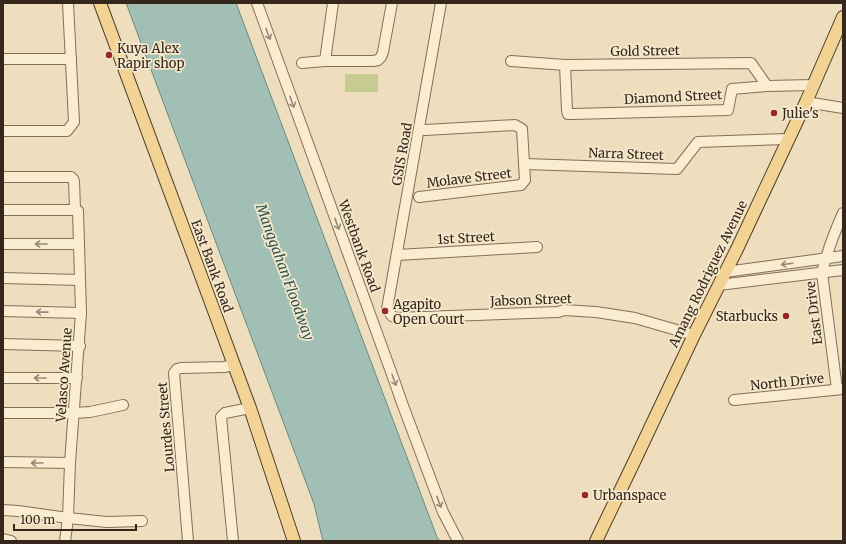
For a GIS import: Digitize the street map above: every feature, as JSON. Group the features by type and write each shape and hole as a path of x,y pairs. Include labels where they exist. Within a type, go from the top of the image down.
{"main road":[{"name":"East Bank Road","path":"100,3 250,408 294,541"},
{"name":"Amang Rodriguez Avenue","path":"596,541 806,102 843,17"}],"street":[{"path":"3,131 67,131 74,122 68,3"},
{"name":"Westbank Road","path":"257,3 402,403 443,512 458,541"},
{"path":"325,61 333,3"},
{"path":"302,63 325,61 368,62 378,60 383,52 392,3"},
{"name":"GSIS Road","path":"387,309 442,3"},
{"path":"3,59 71,59"},
{"name":"Gold Street","path":"511,61 566,65 751,63 767,86"},
{"name":"Diamond Street","path":"566,65 568,114 728,110 732,89 767,86 813,86"},
{"path":"806,102 843,108"},
{"path":"425,130 515,125 522,129 524,164"},
{"name":"Narra Street","path":"524,164 677,169 698,142 787,140"},
{"name":"Molave Street","path":"419,197 521,185 525,180 524,164"},
{"name":"Velasco Avenue","path":"3,177 71,177 74,181 79,244 81,313 80,346 70,463 68,518 65,541"},
{"path":"3,210 76,210"},
{"name":"East Drive","path":"840,389 822,273 836,229 843,213"},
{"path":"3,244 79,244"},
{"name":"1st Street","path":"397,255 537,246"},
{"path":"725,272 843,256"},
{"path":"719,285 843,270"},
{"path":"3,278 80,280"},
{"path":"370,315 387,309"},
{"name":"Jabson Street","path":"387,309 392,316 396,318 550,312 564,310 596,312 635,318 694,335"},
{"path":"3,311 81,313"},
{"path":"3,344 80,346"},
{"name":"Lourdes Street","path":"188,541 174,373 177,369 181,368 224,367 234,365"},
{"path":"3,378 77,378"},
{"name":"North Drive","path":"734,400 840,389"},
{"path":"3,414 90,412 123,405"},
{"path":"233,541 221,417 225,413 250,408"},
{"path":"3,462 70,463"},
{"path":"3,510 107,522 142,520"},
{"path":"3,539 11,541"}],"green space":[{"path":"345,74 378,74 378,92 345,92"}],"water":[{"name":"Manggahan Floodway","path":"126,3 236,3 437,537 440,541 323,541 314,504"}],"place":[{"name":"Kuya Alex Rapir shop","path":"109,55"},
{"name":"Julie's","path":"774,113"},
{"name":"Agapito Open Court","path":"385,311"},
{"name":"Starbucks","path":"786,316"},
{"name":"Urbanspace","path":"585,495"}]}
